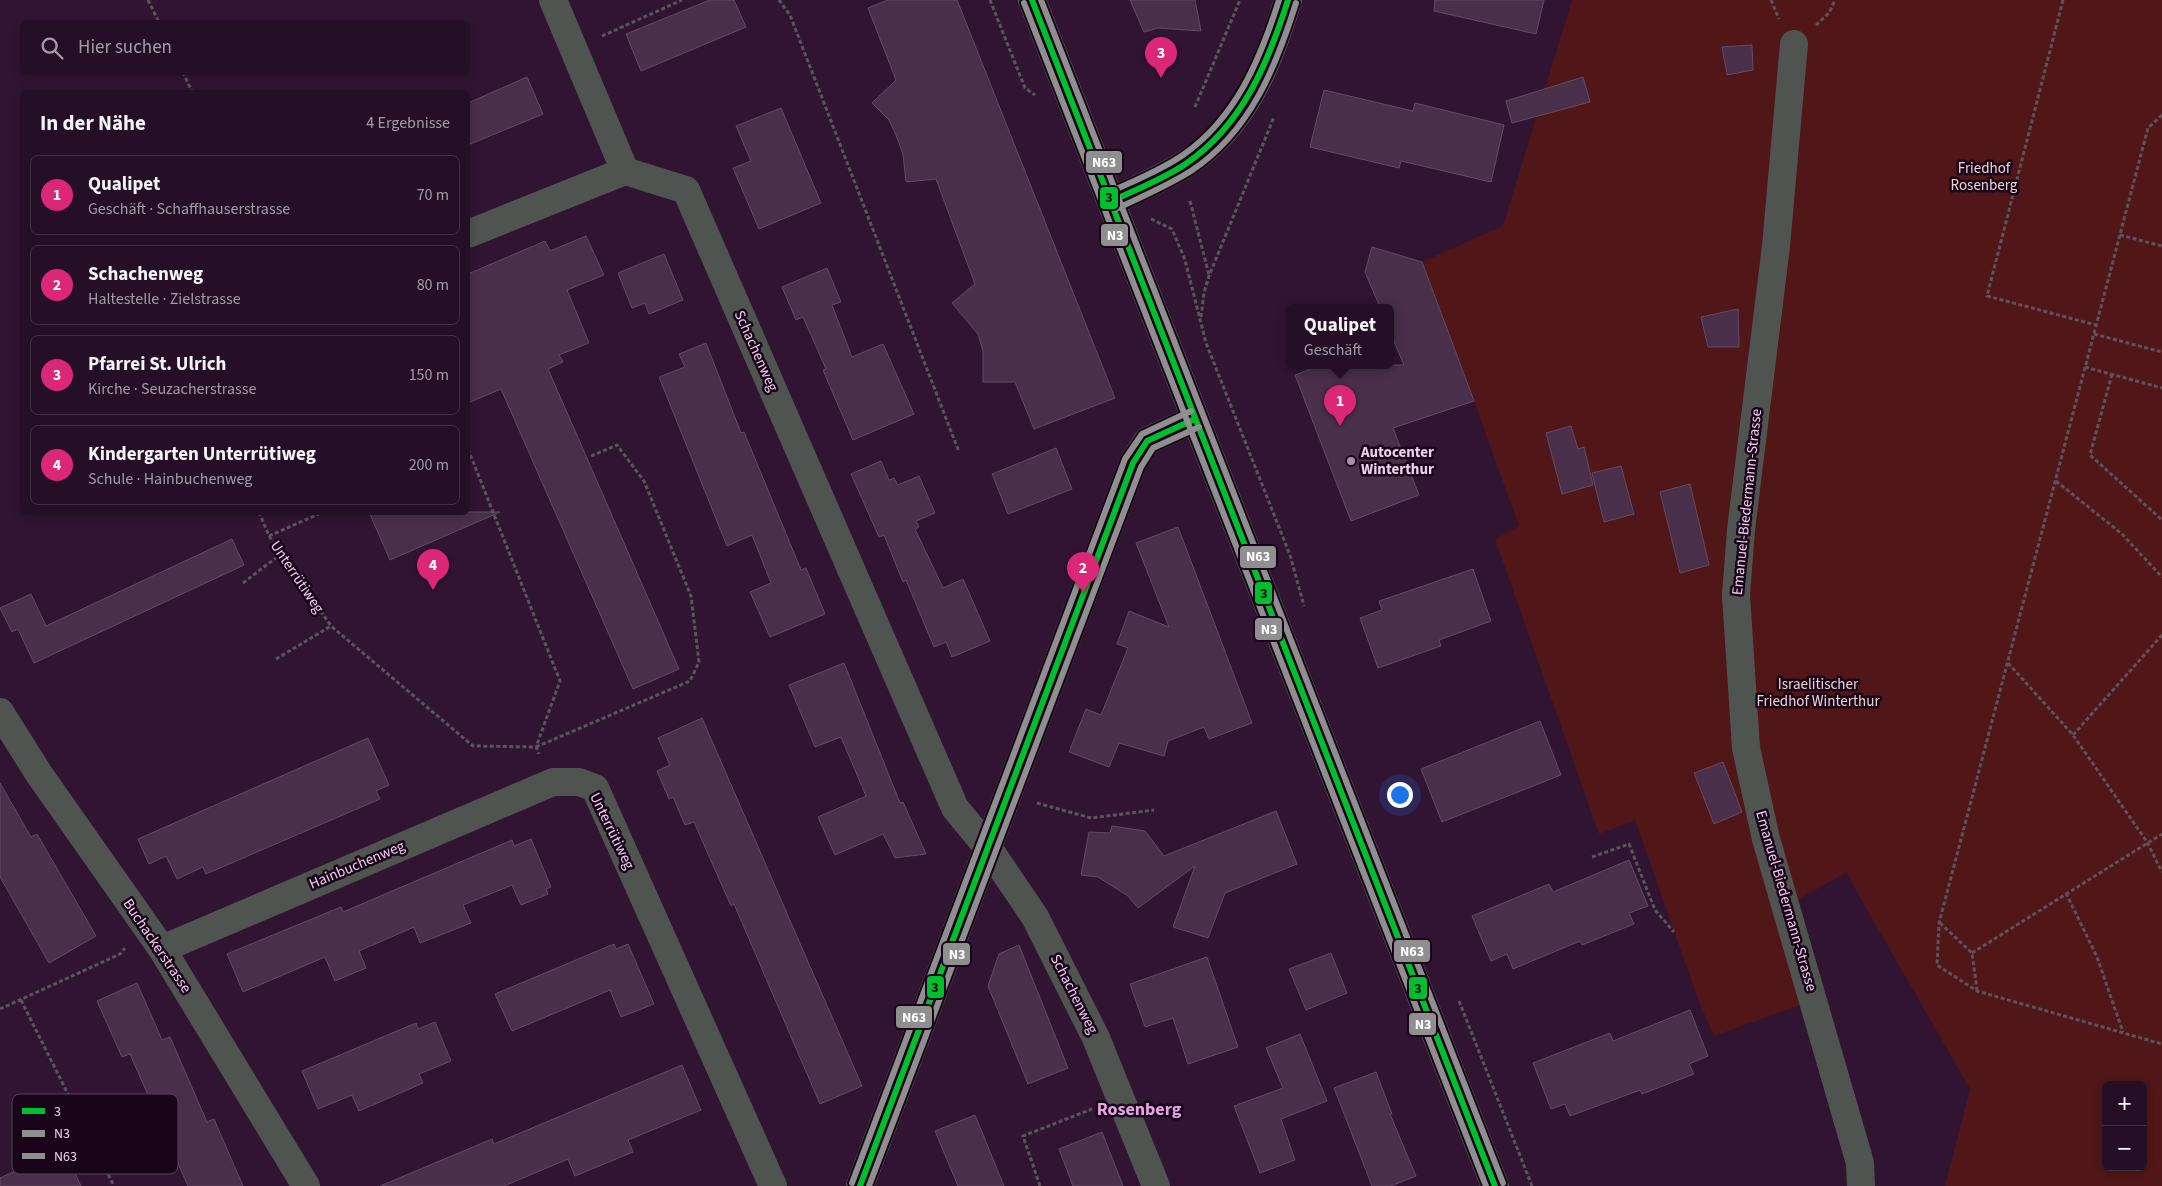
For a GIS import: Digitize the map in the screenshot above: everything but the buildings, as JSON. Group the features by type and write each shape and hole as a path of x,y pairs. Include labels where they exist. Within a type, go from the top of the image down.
{"main road":[{"path":"1032,0 1495,1186"},
{"path":"1112,202 1187,163 1206,150 1226,131 1260,79 1288,0"}],"street":[{"path":"470,233 625,171 553,0"},
{"name":"Emanuel-Biedermann-Strasse","path":"1794,44 1776,246 1741,530 1736,595 1746,748 1766,839 1860,1163 1861,1186"},
{"name":"Schachenweg","path":"625,171 686,190 955,808 989,849 1035,917 1096,1038 1156,1186"},
{"path":"860,1186 989,849 1132,463 1147,441 1195,419"},
{"name":"Buchackerstrasse","path":"0,712 39,774 144,926 162,949 306,1186"},
{"name":"Hainbuchenweg","path":"162,949 553,782"},
{"name":"Unterrütiweg","path":"553,782 579,782 595,788 772,1186"}],"path":[{"path":"148,0 158,20"},
{"path":"574,48 682,0"},
{"path":"779,0 790,14 959,452"},
{"path":"990,0 1025,88"},
{"path":"1195,108 1240,0"},
{"path":"2063,0 1987,296 2096,325"},
{"path":"184,75 191,90"},
{"path":"2162,115 2148,128 2096,325 1939,923 1938,965 1977,991 2162,1044"},
{"path":"1201,320 1204,293 1209,276 1272,126"},
{"path":"1112,202 1172,229 1185,260 1206,343 1290,555 1306,612"},
{"path":"1190,202 1209,276"},
{"path":"2120,235 2162,246"},
{"path":"2094,334 2162,352"},
{"path":"2086,367 2162,388"},
{"path":"2112,374 2090,455 2162,520"},
{"path":"536,748 690,680 699,662 691,596 644,481 617,445 589,457"},
{"path":"470,454 560,681 536,748 553,782"},
{"path":"2056,481 2122,534 2162,577"},
{"name":"Unterrütiweg","path":"260,515 270,536 331,626 473,746 536,748"},
{"path":"270,536 316,515"},
{"path":"243,583 282,554"},
{"path":"276,659 331,626"},
{"path":"2073,735 2162,635"},
{"path":"2008,663 2073,735 2147,842 2162,872"},
{"path":"1034,802 1090,818 1154,810"},
{"path":"1972,953 2162,834"},
{"path":"1592,857 1629,844 1654,910 1674,932"},
{"path":"2066,894 2097,956 2124,1033"},
{"path":"1939,923 1972,953 1977,991"},
{"path":"0,1009 120,954 144,926"},
{"path":"1457,997 1532,1186"},
{"path":"21,1000 68,1094"},
{"path":"1040,1186 1024,1136 1120,1098"},
{"path":"108,1174 114,1186"}],"green space":[{"path":"1572,0 2162,0 2162,1186 1945,1186 1970,1089 1846,873 1786,906 1814,1000 1714,1036 1699,1002 1635,820 1599,834 1495,539 1519,526 1422,262 1503,226"}],"transit line":[{"name":"3","path":"1032,0 1495,1186"},
{"name":"N63","path":"1041,0 1503,1183"},
{"name":"N63","path":"1108,193 1174,161 1202,140 1218,124 1232,106 1254,66 1279,0"},
{"name":"3","path":"1112,201 1178,169 1207,147 1224,130 1238,111 1262,69 1272,47 1288,0"},
{"name":"N3","path":"1024,3 1486,1186"},
{"name":"N3","path":"1116,209 1191,171 1212,155 1229,137 1245,118 1270,74 1296,3"},
{"name":"N63","path":"852,1183 1125,459 1142,434 1191,411"},
{"name":"3","path":"860,1186 1133,463 1147,441 1195,419"},
{"name":"N3","path":"869,1186 1141,467 1153,448 1199,427"}],"place":[{"name":"Pfarrei St. Ulrich","path":"1161,78"},
{"name":"Qualipet","path":"1340,426"},
{"name":"Autocenter Winterthur","path":"1351,461"},
{"name":"Kindergarten Unterrütiweg","path":"433,590"},
{"name":"Schachenweg","path":"1083,593"}],"district":[{"name":"Rosenberg","path":"1139,1109"}],"park label":[{"name":"Friedhof Rosenberg","path":"1984,176"},
{"name":"Israelitischer Friedhof Winterthur","path":"1818,692"}]}
